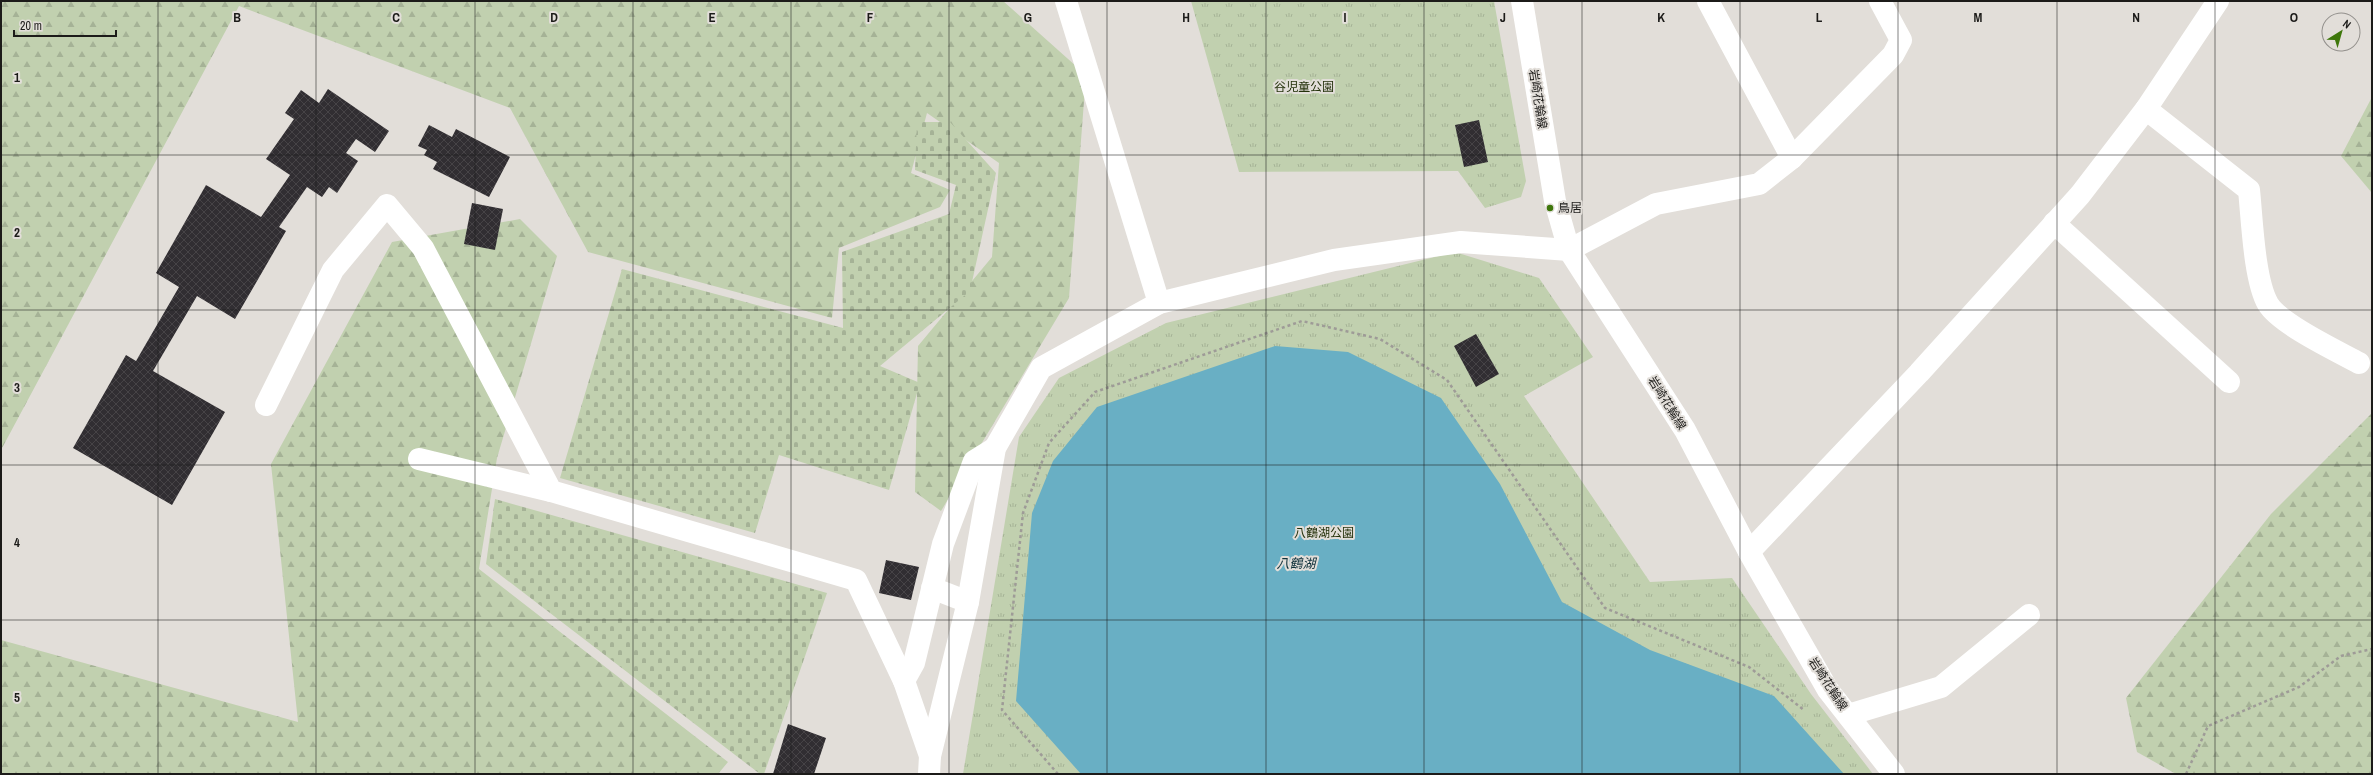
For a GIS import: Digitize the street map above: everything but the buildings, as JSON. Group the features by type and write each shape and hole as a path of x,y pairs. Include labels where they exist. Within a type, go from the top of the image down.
{"street":[{"path":"1066,1 1159,303"},
{"name":"岩崎花輪線","path":"1522,1 1555,201 1569,250 1685,430 1749,552 1828,690 1894,774"},
{"path":"1708,1 1792,158"},
{"path":"930,765 968,602 995,448 1041,368 1159,303 1334,260 1462,242 1569,250 1656,204 1759,184 1792,158 1893,55 1901,40 1880,1"},
{"path":"1749,552 1919,373 2080,195 2146,110 2218,1"},
{"path":"2146,110 2249,190 2257,269 2268,304 2295,328 2359,363"},
{"path":"266,405 333,270 387,205 423,248 551,491"},
{"path":"2054,223 2229,382"},
{"path":"904,681 914,663 942,544 974,461 995,448"},
{"path":"419,459 551,491 856,580 904,681 930,765"},
{"path":"932,588 968,602"},
{"path":"1848,715 1941,687 2029,615"}],"path":[{"path":"1058,774 1002,710 1023,513 1049,443 1095,392 1302,321 1380,339 1447,380 1605,608 1749,667 1810,714"},
{"path":"2186,774 2208,726 2299,687 2341,656 2372,649"}],"green space":[{"path":"1,1 1003,1 1086,75 1069,298 941,511 915,492 918,346 992,257 999,163 927,113 911,173 950,190 940,207 839,248 832,318 588,252 510,108 239,6 1,450"},
{"name":"谷児童公園","path":"1191,1 1494,1 1526,181 1521,197 1485,208 1458,171 1239,172"},
{"path":"2372,97 2372,193 2341,156"},
{"path":"917,122 950,122 996,173 970,291 880,366 920,383 889,490 779,455 755,533 560,478 622,269 843,328 842,252 949,214 956,185 915,170"},
{"path":"520,219 557,256 497,458 479,569 728,762 718,774 1,774 1,640 298,722 271,464 392,242"},
{"name":"八鶴湖","path":"1455,252 1539,278 1593,357 1524,396 1650,582 1732,578 1811,694 1873,774 963,774 1019,437 1059,378 1166,323"},
{"path":"2372,413 2372,774 2176,774 2137,752 2126,698 2271,514"},
{"path":"495,499 827,593 764,774 760,774 486,564"}],"water":[{"name":"八鶴湖","path":"1275,346 1348,352 1441,398 1500,484 1562,602 1650,650 1774,696 1844,774 1081,774 1016,701 1032,513 1053,461 1097,407"}],"place":[{"name":"鳥居","path":"1550,208"}],"park label":[{"name":"八鶴湖公園","path":"1324,533"}]}
